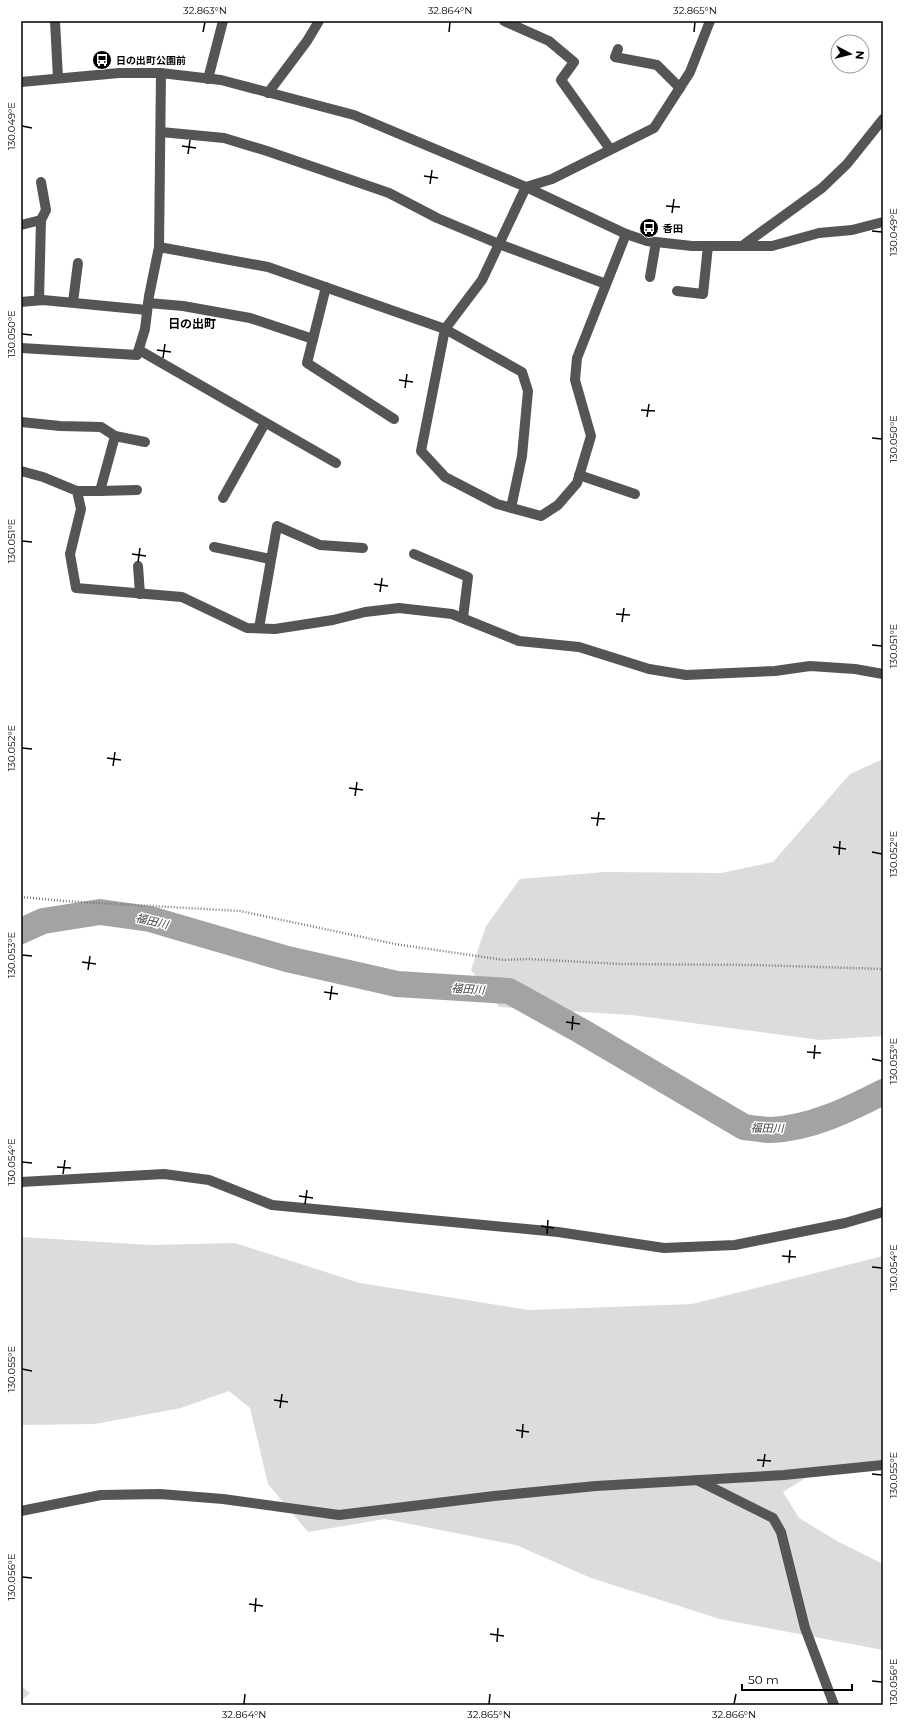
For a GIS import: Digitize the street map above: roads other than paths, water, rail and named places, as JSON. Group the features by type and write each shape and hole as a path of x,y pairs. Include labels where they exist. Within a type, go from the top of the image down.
{"street":[{"path":"55,21 58,78"},
{"path":"208,79 223,21"},
{"path":"268,93 307,41 318,21"},
{"path":"626,234 577,358 575,380 591,436 577,482 558,505 540,516 497,504 445,477 421,451 445,329 482,280 526,187 552,179 654,128 690,72 710,21"},
{"path":"508,22 548,41 574,62 561,80 610,149"},
{"path":"618,49 615,57 657,65 680,88"},
{"path":"21,82 102,73 162,73 208,79 268,93 354,116 526,187 626,234 656,242 692,246 772,246 818,233 852,230 883,222"},
{"path":"21,348 137,355 146,329 147,306 159,247 162,73"},
{"path":"742,246 822,188 847,164 883,119"},
{"path":"161,132 224,138 267,151 389,193 437,218 499,244 606,284"},
{"path":"39,300 41,220 46,210 41,182"},
{"path":"21,224 41,220"},
{"path":"650,277 656,242"},
{"path":"677,291 703,294 708,246"},
{"path":"159,247 268,267 445,329 522,372 528,391 522,456 511,508"},
{"path":"73,302 78,263"},
{"path":"326,287 307,363 394,418"},
{"path":"21,302 39,300 147,306 183,306 250,318 313,339"},
{"path":"139,350 336,463"},
{"path":"21,422 60,426 101,427 115,436 145,442"},
{"path":"223,498 265,422"},
{"path":"100,491 115,436"},
{"path":"21,470 43,477 76,491 137,490"},
{"path":"579,475 635,494"},
{"path":"76,491 81,509 70,554 76,588 182,597 247,628 275,629 333,620 365,612 399,608 452,614 519,641 579,647 649,669 686,675 775,671 810,666 855,669 883,674"},
{"path":"259,628 277,526 320,545 363,548"},
{"path":"214,547 270,559"},
{"path":"414,554 468,577 463,618"},
{"path":"138,566 140,594"},
{"path":"21,1182 164,1174 209,1180 272,1205 558,1232 664,1248 735,1245 845,1223 883,1212"},
{"path":"21,1511 101,1495 160,1494 223,1498 339,1515 596,1486 784,1475 883,1465"},
{"path":"697,1480 773,1518 781,1532 805,1628 834,1705"}],"waterway":[{"name":"福田川","path":"21,931 43,921 100,912 150,919 287,959 397,984 509,991 581,1031 744,1127 771,1130 800,1126 829,1117 883,1092"}],"place":[{"name":"日の出町公園前","path":"102,60"},
{"name":"香田","path":"649,228"}],"district":[{"name":"日の出町","path":"192,324"}]}
